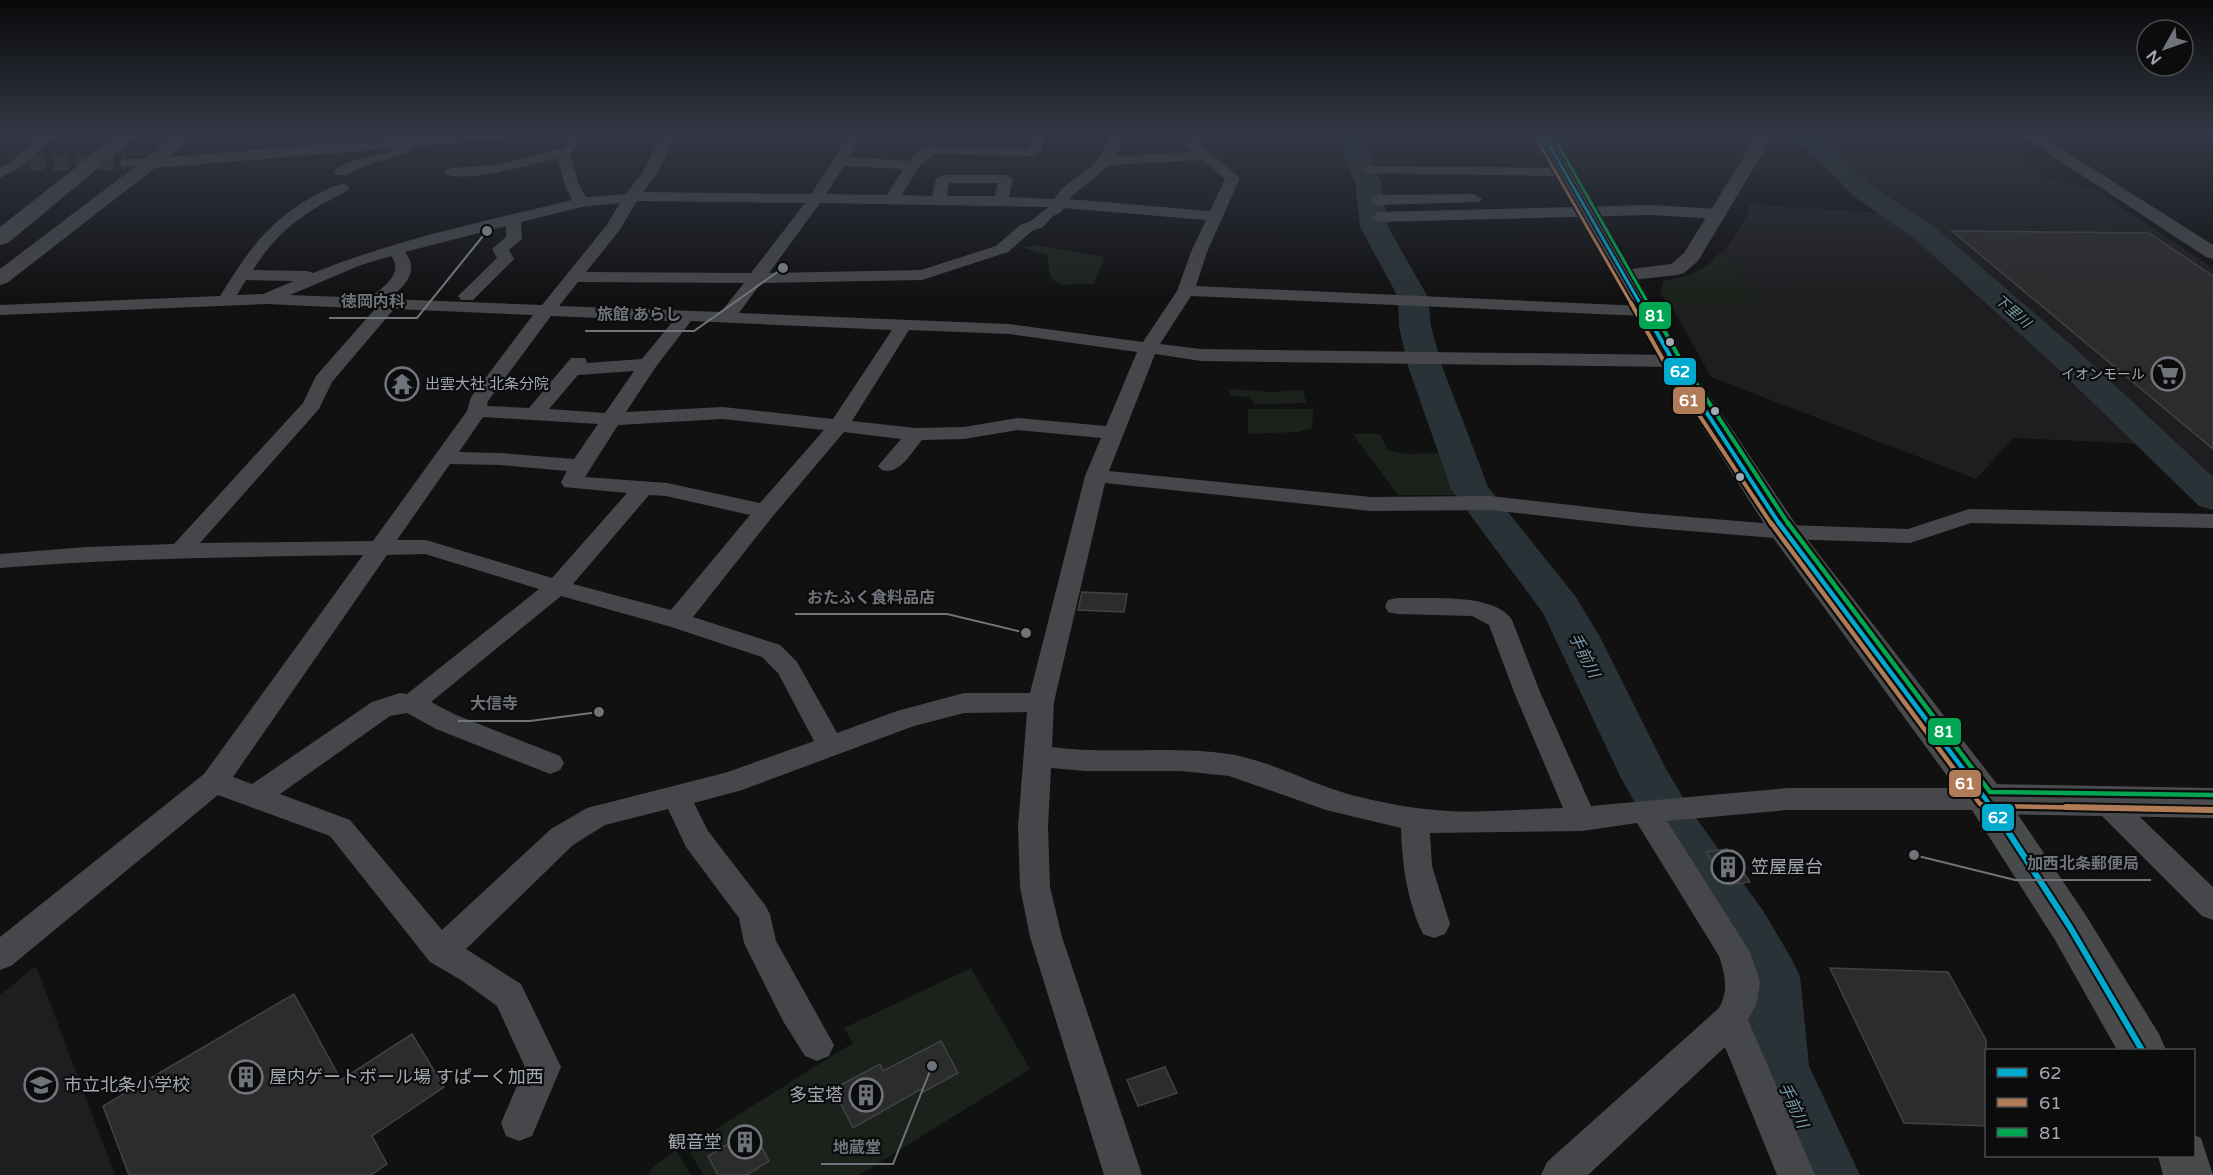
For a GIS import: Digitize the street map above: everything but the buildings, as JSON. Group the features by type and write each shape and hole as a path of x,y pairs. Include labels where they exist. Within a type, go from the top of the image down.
{"main road":[{"path":"0,218 37,189"},
{"path":"0,238 61,189"},
{"path":"1574,189 1673,361 1785,532 1986,799 2070,927 2141,1049"},
{"path":"1986,799 2213,803"},
{"path":"2184,1157 2189,1175"}],"street":[{"path":"0,279 118,189"},
{"path":"225,301 267,238 279,226 330,189"},
{"path":"572,189 582,202"},
{"path":"0,956 214,782 477,411 478,401 573,277 598,250 638,189"},
{"path":"726,318 758,278 821,189"},
{"path":"892,200 899,189"},
{"path":"938,201 941,189"},
{"path":"1001,201 1004,189"},
{"path":"573,277 758,278 922,275 1002,249 1026,228 1037,224 1048,213 1055,210 1062,194 1069,189"},
{"path":"1123,1175 1046,937 1035,887 1033,827 1041,702 1096,476 1148,348 1186,291 1199,252 1228,189"},
{"path":"1623,275 1677,269 1691,257 1734,189"},
{"path":"2112,189 2213,254"},
{"path":"266,300 355,262 394,250 582,202 633,197 719,196 815,200 1001,201 1058,203 1215,216"},
{"path":"1378,200 1583,205 1719,214"},
{"path":"1379,217 1583,205"},
{"path":"467,296 506,259 500,249 514,238 513,218"},
{"path":"180,551 312,405 323,380 402,277 405,264 402,257 394,250"},
{"path":"242,275 319,277"},
{"path":"1186,291 1644,311"},
{"path":"0,310 266,300 685,317 905,323 1010,329 1202,355 1673,361"},
{"path":"685,317 647,365 580,466 572,482 667,490 705,500 765,511"},
{"path":"677,620 765,511 839,426 905,323"},
{"path":"536,413 575,365 597,369 615,364 647,365"},
{"path":"477,411 611,419 723,413 916,434 964,433 1018,424 1114,432"},
{"path":"889,466 916,434"},
{"path":"444,458 500,459 580,466"},
{"path":"1096,476 1371,504 1481,503 1785,532 1910,536 1969,516 2213,521"},
{"path":"412,704 557,587 644,487"},
{"path":"0,561 86,554 426,547 557,587 677,620 771,651 788,668 831,747"},
{"path":"1397,606 1476,608 1500,620 1527,692 1581,819"},
{"path":"441,952 562,837 597,816 732,782 907,718 964,703 1041,702"},
{"path":"255,797 381,709 400,703 412,704 446,722 550,763"},
{"path":"1037,756 1064,761 1177,760 1231,765 1315,795 1415,819 1437,822 1581,819 1787,799 1986,799"},
{"path":"214,782 340,828 441,952 473,970 509,995 543,1067 519,1123"},
{"path":"676,796 697,839 753,914 760,943 795,1010 817,1045"},
{"path":"2104,800 2130,829 2213,907"},
{"path":"1560,1175 1731,1018 1740,1003 1743,981 1734,952 1660,810"},
{"path":"1415,819 1417,866 1434,924"},
{"path":"1731,1018 1796,1175"}],"shaded area":[{"name":"イオンモール","path":"1871,189 2095,189 2100,190 2107,198 2213,268 2213,481 2129,401 2103,402 2144,444 2013,438 1976,479 1711,377 1672,307 1660,294 1664,280 1684,278 1699,273 1727,248 1749,213 1748,204 1905,215"},
{"path":"1034,245 1105,257 1094,284 1066,285 1054,280 1051,275 1048,255 1023,248"},
{"path":"1718,254 1729,257 1756,293 1748,293 1754,303 1751,305 1672,307 1660,294 1664,280 1694,273 1706,266"},
{"path":"1227,389 1272,392 1303,390 1306,403 1254,404 1250,397 1232,396"},
{"path":"1248,409 1313,409 1312,428 1298,432 1248,434"},
{"path":"1353,434 1380,434 1387,450 1407,454 1440,453 1457,495 1398,495"},
{"name":"市立北条小学校","path":"36,966 115,1175 0,1175 0,995"},
{"path":"971,968 1030,1069 859,1175 703,1175 687,1147 853,1043 844,1028"},
{"path":"676,1150 691,1175 647,1175 654,1166"}],"waterway":[{"name":"手前川","path":"1369,189 1374,227 1413,297 1415,327 1425,366 1470,489 1561,607 1578,637 1645,776 1673,825 1744,929 1771,976 1778,1069 1827,1175"},
{"name":"下里川","path":"1860,189 1927,235 2065,357 2213,498"}],"transit line":[{"name":"61","path":"1565,189 1666,365 1779,536 1980,804 1986,806 2213,810"},
{"name":"62","path":"1574,189 1673,361 1785,532 1986,799 2070,927 2141,1049"},
{"name":"81","path":"1583,189 1679,357 1791,528 1990,792 2213,795"}],"place":[{"name":"徳岡内科","path":"487,231"},
{"name":"旅館 あらし","path":"783,268"},
{"name":"イオンモール","path":"2168,374"},
{"name":"出雲大社 北条分院","path":"402,384"},
{"name":"おたふく食料品店","path":"1026,633"},
{"name":"大信寺","path":"599,712"},
{"name":"加西北条郵便局","path":"1914,855"},
{"name":"笠屋屋台","path":"1728,867"},
{"name":"地蔵堂","path":"932,1066"},
{"name":"屋内ゲートボール場 すぱーく加西","path":"246,1077"},
{"name":"市立北条小学校","path":"41,1085"},
{"name":"多宝塔","path":"866,1095"},
{"name":"観音堂","path":"745,1142"}]}
